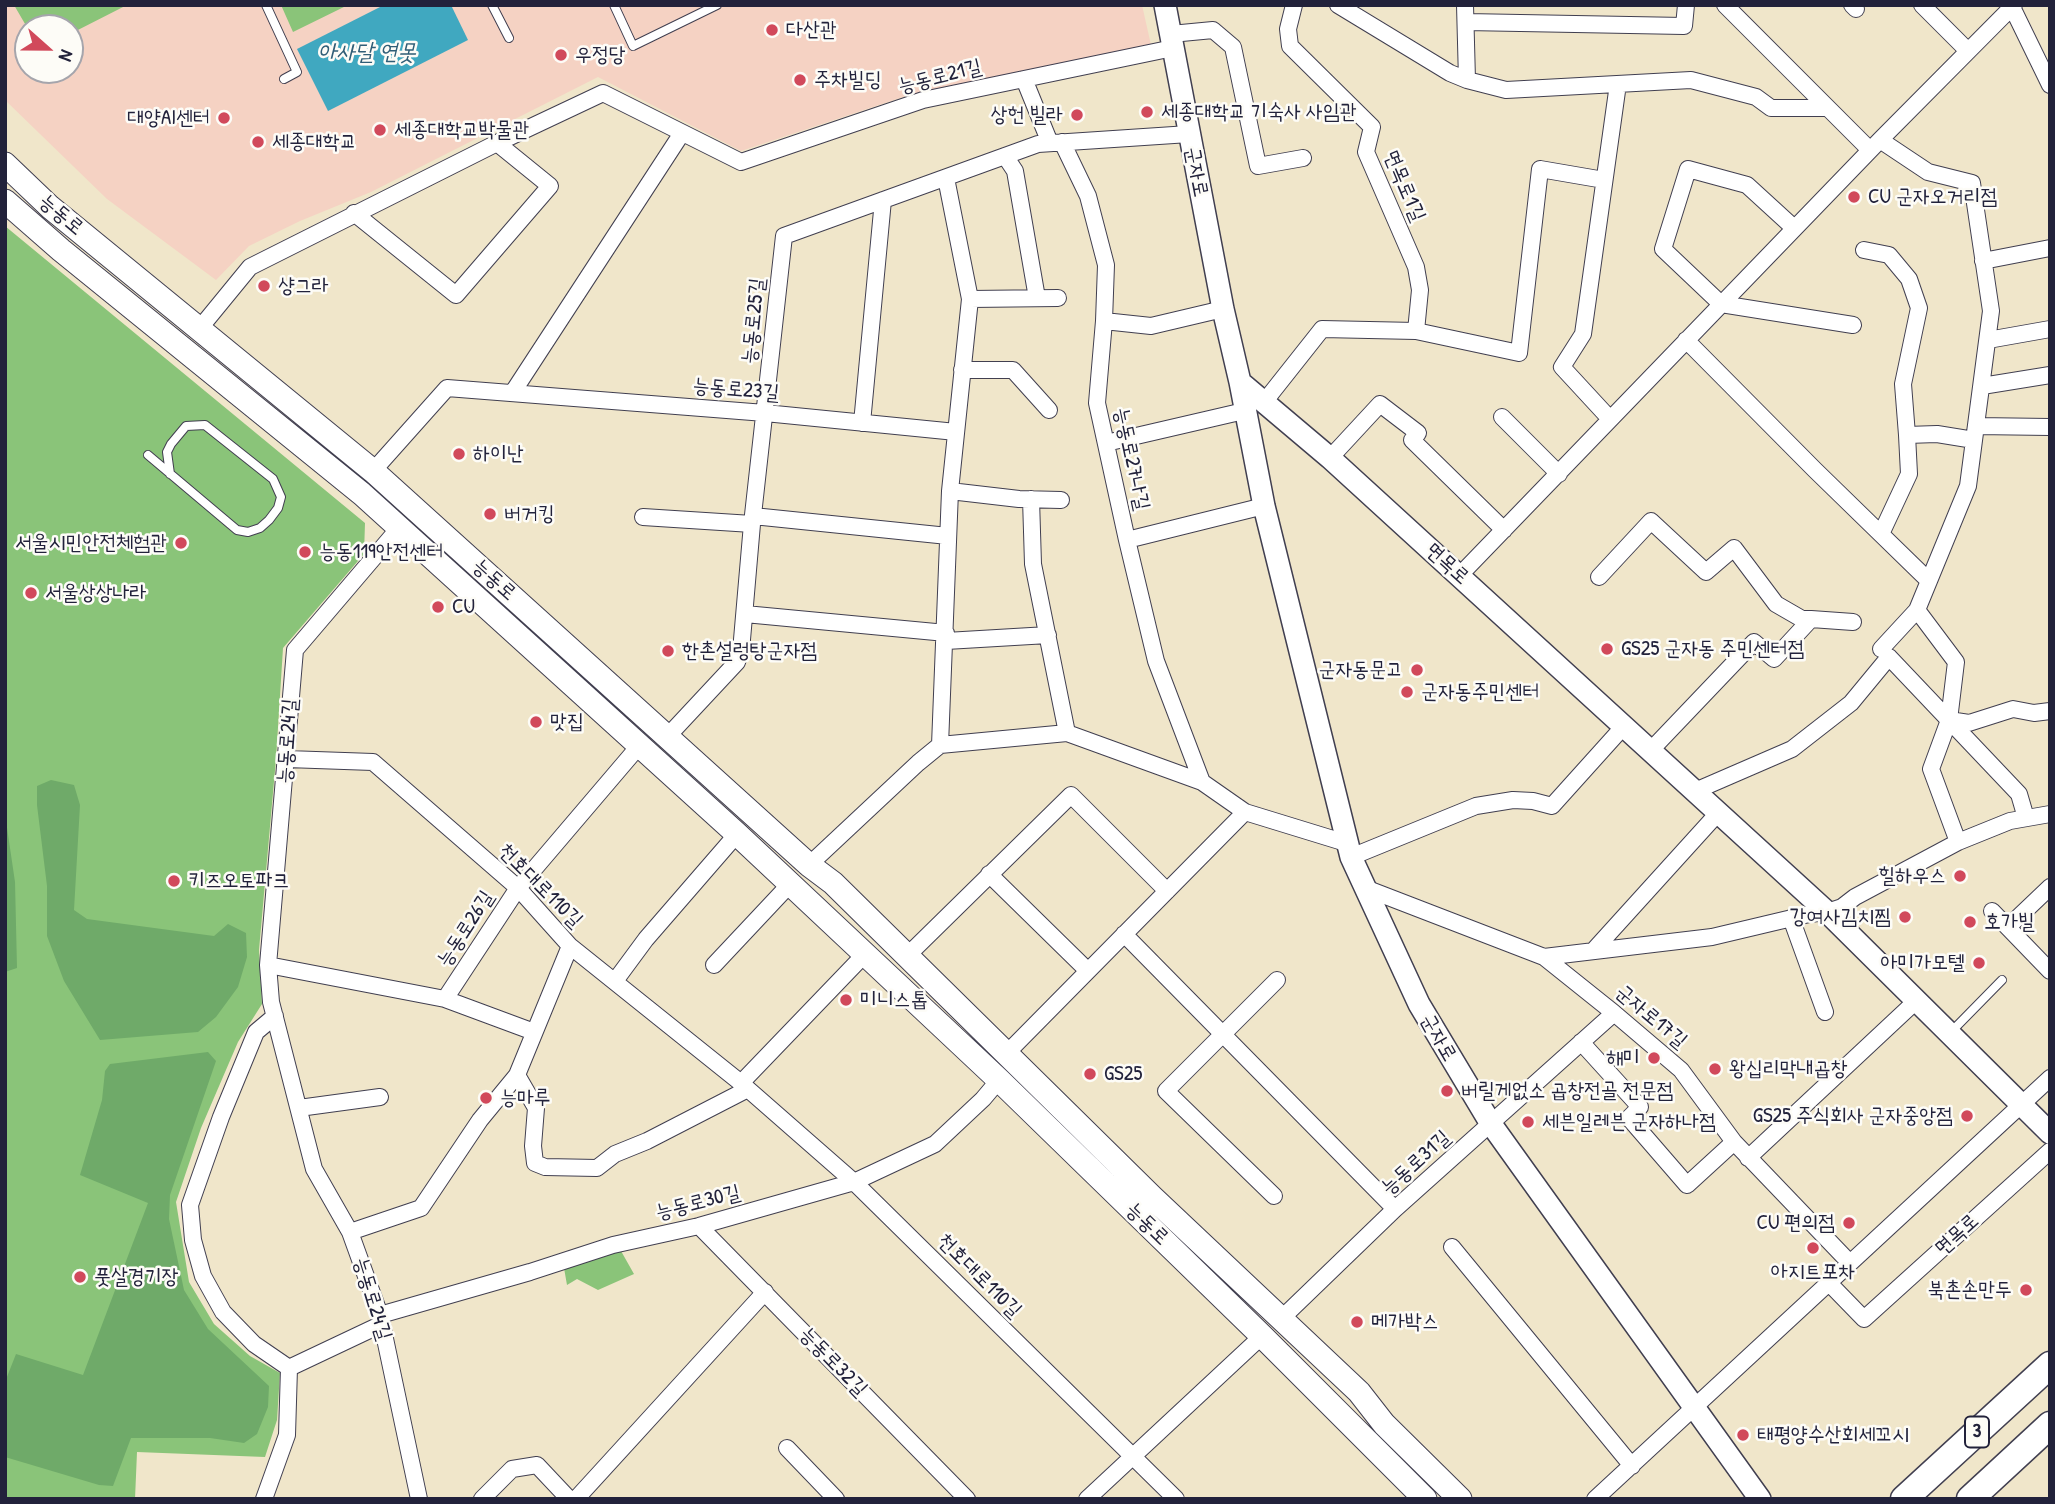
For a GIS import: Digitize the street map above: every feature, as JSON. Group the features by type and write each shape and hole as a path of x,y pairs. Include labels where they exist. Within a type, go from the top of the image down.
{"main road":[{"name":"능동로","path":"5,164 50,207 373,471 809,865 833,883 1008,1052 1152,1197 1359,1392 1384,1424 1460,1499"},
{"name":"능동로","path":"5,201 61,250 326,464 737,834 999,1080 1425,1499"},
{"name":"능동로24길","path":"399,528 415,509"},
{"path":"1262,1336 1282,1318"},
{"name":"3","path":"1904,1499 2050,1364"},
{"name":"3","path":"1970,1499 2050,1425"}],"street":[{"name":"군자로","path":"1165,5 1264,506 1349,850 1419,1004 1490,1124 1760,1499"},
{"name":"면목로1길","path":"1294,5 1288,29 1290,46 1372,127 1366,152 1416,267 1420,290 1416,331"},
{"path":"1338,5 1450,73 1506,90 1691,80 1756,97 1771,108 1828,108"},
{"path":"1465,5 1467,80"},
{"path":"1466,22 1684,26 1686,5"},
{"path":"1695,791 1792,749 1851,703 1917,610 1968,486 1991,311 1972,183 1928,172 1875,145 1828,108 1725,5"},
{"path":"1922,5 1968,50"},
{"path":"1459,576 1720,304 2013,6 2050,85"},
{"path":"1172,41 1213,30 1234,47 1258,166 1303,158"},
{"name":"능동로21길","path":"200,328 250,267 497,142 603,93 741,162 923,100 1024,79 1172,41"},
{"name":"능동로27나길","path":"1024,79 1056,143 1088,196 1106,265 1097,403 1156,661 1202,782"},
{"path":"1610,419 1562,367 1583,334 1618,84"},
{"path":"513,392 682,133"},
{"name":"능동로25길","path":"667,737 737,662 741,651 784,236 1038,144 1189,134"},
{"path":"354,214 456,295 551,186 497,142"},
{"path":"1005,156 1015,171 1037,298"},
{"path":"1265,401 1321,329 1416,331 1519,353 1541,169 1604,180"},
{"path":"1794,228 1747,185 1688,169 1663,249 1720,304 1853,325"},
{"path":"940,745 950,491 970,299 946,178"},
{"path":"862,423 883,200"},
{"path":"1983,261 2050,248"},
{"path":"1864,250 1889,255 1909,279 1919,309 1903,384 1909,474 1881,534"},
{"path":"970,299 1058,298"},
{"path":"1104,321 1151,326 1223,309"},
{"path":"1988,340 2050,329"},
{"path":"1686,340 1929,580"},
{"path":"962,370 1013,370 1049,410"},
{"path":"1982,386 2050,375"},
{"name":"면목로","path":"1240,382 1330,458 1827,912 2050,1133"},
{"name":"능동로23길","path":"373,471 447,388 765,413 956,432"},
{"path":"1330,458 1380,404 1418,433 1412,440 1504,530"},
{"path":"1106,443 1244,411"},
{"path":"1502,417 1559,474"},
{"path":"1907,435 2050,427"},
{"path":"950,491 1061,500"},
{"path":"1031,499 1033,564 1067,733"},
{"path":"1127,540 1264,506"},
{"path":"643,517 753,520 948,537"},
{"path":"1599,577 1651,521 1706,572 1734,548 1776,604 1802,619 1853,622"},
{"name":"능동로24길","path":"399,528 295,650 268,965 271,1002 314,1168 350,1232 381,1319 419,1499"},
{"path":"1917,610 1956,663 1949,720 1931,769 1958,842"},
{"path":"745,614 946,637 1048,635"},
{"path":"1651,750 1754,642 1774,659 1811,619"},
{"path":"1885,653 2019,793 2026,818"},
{"path":"1949,720 1969,723 2013,709 2034,713 2050,711"},
{"path":"809,865 940,745 1067,733 1202,782 1245,812 1349,850 1476,806 1513,800 1552,806 1625,726"},
{"name":"능동로26길","path":"268,965 445,999 518,888 639,746"},
{"name":"천호대로110길","path":"287,759 373,762 518,888 570,946 744,1086 853,1182 1176,1499"},
{"path":"908,955 1071,795 1167,891"},
{"path":"1008,1052 1245,812"},
{"path":"1594,951 1719,812"},
{"path":"1545,957 1712,937 1827,912 1842,907 1855,897 1958,842 2010,821 2050,814"},
{"path":"615,981 646,939 737,834"},
{"path":"989,874 1088,971"},
{"path":"714,965 790,883"},
{"path":"2008,928 2050,887"},
{"name":"군자로17길","path":"1365,888 1545,957 1681,1070 1734,1142 1849,1262"},
{"path":"1992,911 2050,971"},
{"path":"1791,918 1825,1012"},
{"path":"1124,934 1395,1209"},
{"path":"350,1232 421,1208 480,1120 517,1075 570,946"},
{"path":"517,1075 536,1108 533,1146 536,1163 540,1166 597,1168 615,1154 647,1141 744,1086 865,954"},
{"path":"1274,1196 1166,1091 1276,980"},
{"path":"445,999 534,1032"},
{"path":"1748,1158 1916,1001"},
{"name":"능동로31길","path":"1282,1318 1395,1209 1614,1013"},
{"path":"264,1499 287,1435 289,1368 254,1343 223,1312 203,1276 193,1240 190,1205 256,1032 275,1016"},
{"path":"1581,1042 1640,1107 1629,1118 1687,1185 1734,1142"},
{"path":"1595,1499 2050,1078"},
{"name":"능동로30길","path":"289,1368 381,1319 613,1245 699,1226 853,1182 934,1144 983,1099 999,1080"},
{"path":"299,1108 380,1097"},
{"name":"면목로","path":"1828,1282 1864,1320 2050,1150"},
{"name":"능동로32길","path":"699,1226 967,1499"},
{"path":"1452,1247 1632,1466"},
{"path":"576,1499 765,1292"},
{"path":"1087,1499 1262,1336"},
{"path":"787,1448 836,1499"},
{"path":"482,1499 512,1468 537,1465 569,1499"}],"lane":[{"path":"266,5 298,72 284,79"},
{"path":"492,5 509,38"},
{"path":"614,5 633,46 718,5"},
{"path":"148,455 170,474 237,530 248,532 260,528 278,508 281,497 273,479 205,425 186,426 171,444 167,452 170,474"},
{"path":"1950,1034 2002,980"}],"shaded area":[{"name":"세종대학교","path":"5,5 1142,5 1151,45 912,94 741,151 598,77 371,192 300,221 249,246 216,280 107,199 5,100"}],"green space":[{"path":"14,5 127,5 84,27 84,14 19,14"},
{"path":"281,5 348,5 293,32"},
{"path":"5,226 365,523 364,554 283,648 259,950 262,1004 238,1042 201,1128 176,1202 189,1282 214,1324 250,1356 280,1373 277,1420 265,1457 137,1452 135,1499 5,1499"},
{"path":"51,780 74,785 80,805 74,910 87,919 214,936 228,924 246,933 247,957 238,987 216,1017 198,1032 100,1040 64,981 47,936 47,886 37,805 37,786"},
{"path":"5,814 15,882 17,968 5,972"},
{"path":"208,1052 216,1061 170,1195 169,1219 184,1290 208,1329 269,1386 268,1407 257,1434 244,1443 210,1438 131,1438 113,1486 99,1485 5,1457 5,1382 16,1354 83,1375 148,1203 80,1175 102,1100 105,1071 110,1064"},
{"path":"621,1251 634,1274 598,1290 577,1279 567,1285 564,1268"}],"water":[{"name":"아사달 연못","path":"384,5 451,5 468,40 328,111 297,49"}],"place":[{"name":"다산관","path":"772,30"},
{"name":"우정당","path":"561,55"},
{"name":"주차빌딩","path":"800,80"},
{"name":"세종대학교 기숙사 사임관","path":"1147,112"},
{"name":"상헌 빌라","path":"1077,115"},
{"name":"대양AI센터","path":"224,118"},
{"name":"세종대학교박물관","path":"380,130"},
{"name":"세종대학교","path":"258,142"},
{"name":"CU 군자오거리점","path":"1854,197"},
{"name":"샹그라","path":"264,286"},
{"name":"하이난","path":"459,454"},
{"name":"버거킹","path":"490,514"},
{"name":"서울시민안전체험관","path":"181,543"},
{"name":"능동119안전센터","path":"305,552"},
{"name":"서울상상나라","path":"31,593"},
{"name":"CU","path":"438,607"},
{"name":"GS25 군자동 주민센터점","path":"1607,649"},
{"name":"한촌설렁탕군자점","path":"668,651"},
{"name":"군자동문고","path":"1417,670"},
{"name":"군자동주민센터","path":"1407,692"},
{"name":"맛집","path":"536,722"},
{"name":"힐하우스","path":"1960,876"},
{"name":"키즈오토파크","path":"174,881"},
{"name":"강여사김치찜","path":"1905,917"},
{"name":"호가빌","path":"1970,922"},
{"name":"아미가모텔","path":"1979,963"},
{"name":"미니스톱","path":"846,1000"},
{"name":"해미","path":"1654,1058"},
{"name":"왕십리막내곱창","path":"1715,1069"},
{"name":"GS25","path":"1090,1074"},
{"name":"버릴게없소 곱창전골 전문점","path":"1447,1091"},
{"name":"능마루","path":"486,1098"},
{"name":"GS25 주식회사 군자중앙점","path":"1967,1116"},
{"name":"세븐일레븐 군자하나점","path":"1528,1122"},
{"name":"CU 편의점","path":"1849,1223"},
{"name":"아지트포차","path":"1813,1248"},
{"name":"풋살경기장","path":"80,1277"},
{"name":"북촌손만두","path":"2026,1290"},
{"name":"메가박스","path":"1357,1322"},
{"name":"태평양수산회세꼬시","path":"1743,1435"}]}
